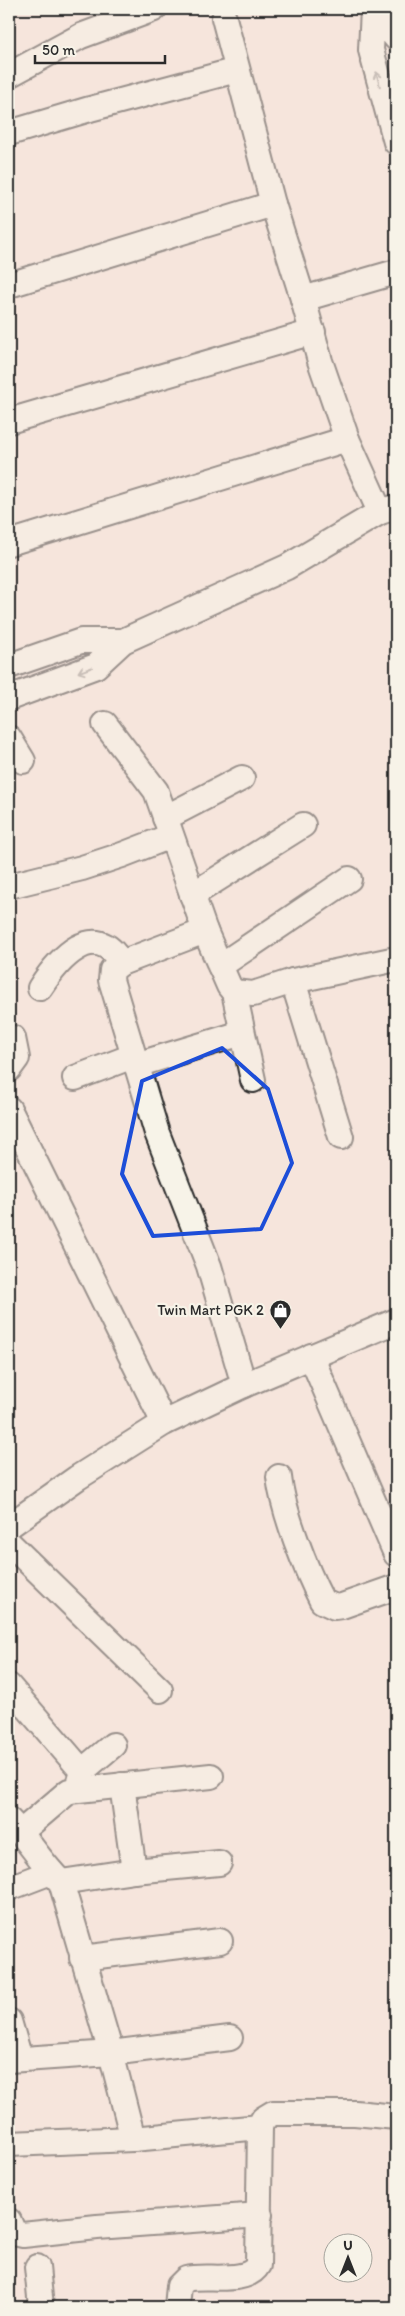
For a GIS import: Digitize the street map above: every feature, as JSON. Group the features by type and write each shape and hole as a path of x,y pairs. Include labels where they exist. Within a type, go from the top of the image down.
{"street":[{"path":"9,75 81,36 154,9"},
{"path":"374,11 396,38"},
{"path":"374,11 371,50 391,104 396,142"},
{"path":"9,698 96,666 123,641 287,567 388,509 347,438 320,361 274,204 224,18"},
{"path":"9,133 90,109 237,70"},
{"path":"9,285 274,204"},
{"path":"303,299 396,272"},
{"path":"9,421 313,332"},
{"path":"9,543 347,438"},
{"path":"9,666 81,641 123,641"},
{"path":"105,724 150,782 205,930 216,951 220,966 234,992 253,1080"},
{"path":"9,738 23,762"},
{"path":"9,886 114,858 168,827 242,778"},
{"path":"192,895 303,824"},
{"path":"220,966 349,879"},
{"path":"205,930 121,963 112,970 111,980 157,1133 209,1266 244,1385"},
{"path":"40,988 62,959 83,945 98,943 109,946 121,963"},
{"path":"234,992 254,994 293,981 396,959"},
{"path":"293,981 341,1137"},
{"path":"75,1078 242,1033"},
{"path":"9,1069 17,1058 13,1038"},
{"path":"9,1109 164,1423"},
{"path":"9,1526 77,1478 164,1423 311,1356 395,1325"},
{"path":"311,1356 396,1554"},
{"path":"279,1477 287,1514 322,1602 335,1607 342,1606 396,1586"},
{"path":"9,1543 160,1690"},
{"path":"9,1686 80,1780 122,1785 211,1776"},
{"path":"113,1745 80,1780 63,1794 15,1826 56,1877 111,2053 133,2139"},
{"path":"122,1785 134,1871"},
{"path":"9,1888 56,1877 219,1863"},
{"path":"82,1958 220,1940"},
{"path":"9,2021 14,2059 111,2053 230,2038"},
{"path":"177,2307 179,2286 186,2279 243,2276 255,2271 258,2266 260,2127 263,2119 273,2113 355,2113 396,2117"},
{"path":"9,2144 133,2139 260,2127"},
{"path":"9,2221 14,2233 23,2235 97,2227 260,2215"},
{"path":"37,2268 41,2307"}],"highlighted area":[{"path":"222,1048 268,1089 292,1163 261,1229 153,1236 122,1174 142,1081"}],"place":[{"name":"Twin Mart PGK 2","path":"280,1329"}]}
